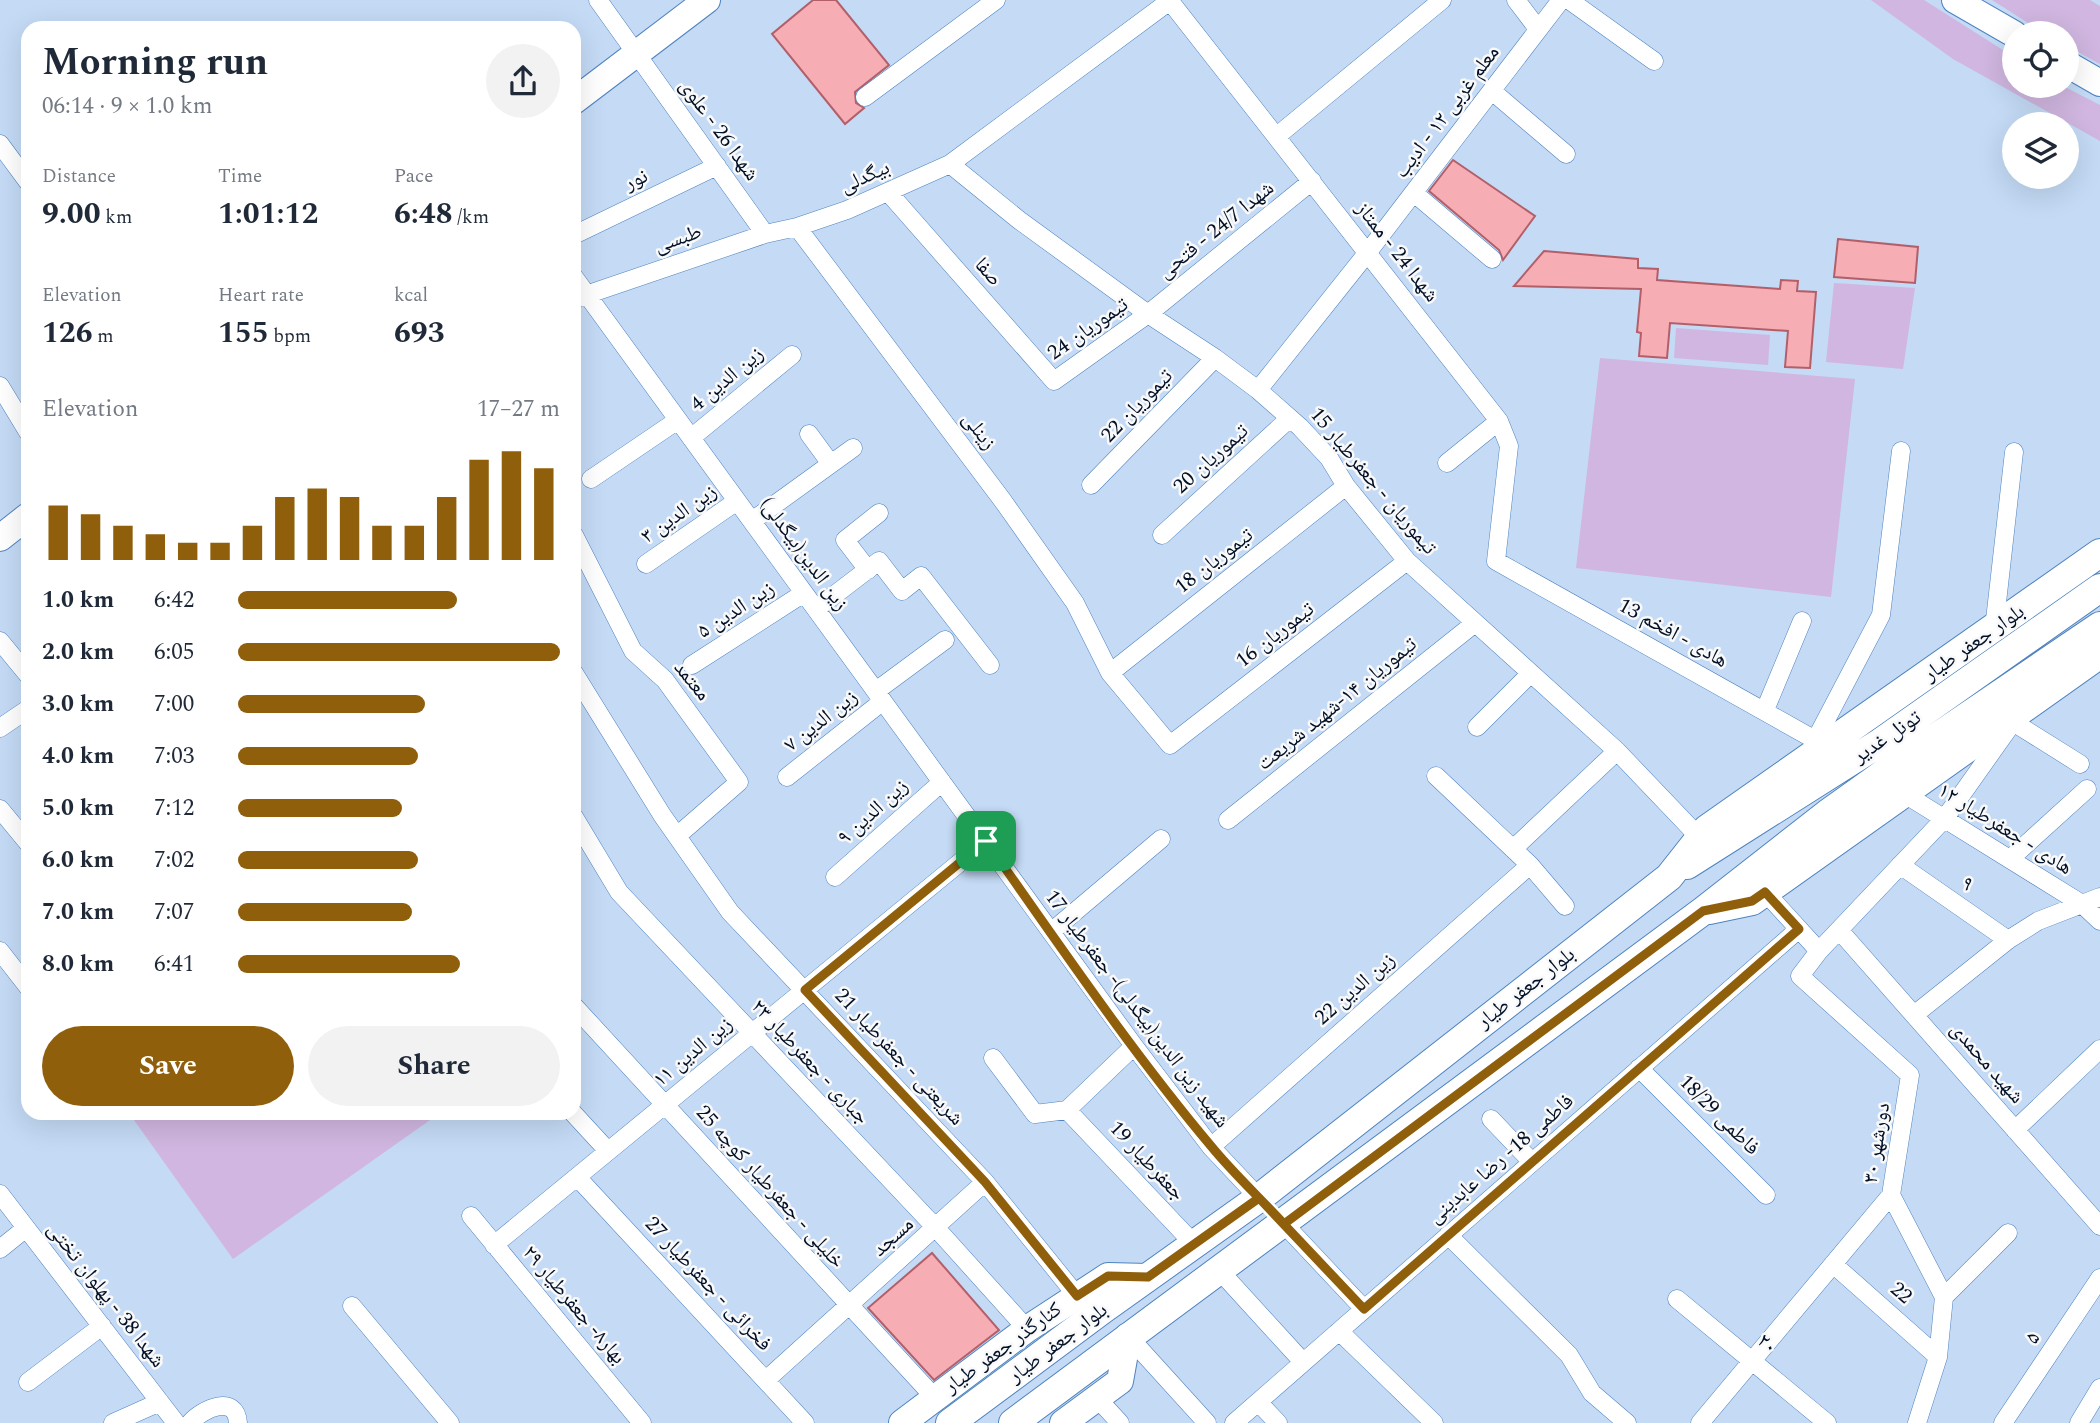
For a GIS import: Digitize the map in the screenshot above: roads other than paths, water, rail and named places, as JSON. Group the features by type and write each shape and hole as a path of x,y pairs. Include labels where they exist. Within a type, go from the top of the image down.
{"main road":[{"path":"1955,0 2002,27"},
{"path":"581,96 700,2"},
{"path":"2079,71 2100,83"},
{"path":"0,538 21,522"},
{"name":"بلوار جعفر طیار","path":"950,1423 1259,1198 1669,877 1707,829 1821,742 1994,629 2100,553"},
{"name":"تونل غدیر","path":"1669,877 1881,742 2100,588"},
{"name":"تونل غدیر","path":"1827,814 2100,626"},
{"name":"بلوار جعفر طیار","path":"1703,911 1752,901 2100,653"},
{"name":"بلوار جعفر طیار","path":"1013,1423 1703,911 1827,814"},
{"path":"1259,1198 1284,1224"},
{"name":"کنارگذر جعفر طیار","path":"902,1423 1027,1329 1108,1276 1148,1277"},
{"path":"1063,1423 1120,1381 1128,1336"}],"street":[{"name":"شهدا 26 - علوی","path":"598,0 765,234"},
{"path":"865,97 996,0"},
{"name":"شهدا 24 - ممتاز","path":"1170,0 1499,421 1509,446 1496,561"},
{"name":"بیگدلی","path":"797,227 847,211 950,164 1170,0"},
{"path":"1277,136 1442,0"},
{"path":"1516,0 1538,29"},
{"name":"معلم غربی ۱۲ - ادیب","path":"1258,390 1414,193 1561,0"},
{"path":"1569,0 1654,61"},
{"path":"1492,91 1566,154"},
{"path":"0,144 21,172"},
{"name":"تیموریان - جعفرطیار 15","path":"950,164 1019,220 1148,314 1215,358 1290,418 1329,458 1346,486 1407,561 1617,751 1700,838"},
{"name":"نور","path":"581,232 717,166"},
{"name":"شهدا 24/7 - فتحی","path":"1148,314 1312,181"},
{"name":"صفا","path":"888,192 1054,381"},
{"path":"1414,193 1492,259"},
{"name":"طبسی","path":"581,296 765,234 797,227"},
{"name":"زینلی","path":"797,227 1003,501 1075,603 1110,673 1170,745"},
{"name":"زین الدین(بیگدلی)","path":"581,297 678,420 986,841"},
{"name":"تیموریان 24","path":"1054,381 1148,314"},
{"name":"زین الدین 4","path":"691,438 792,355"},
{"name":"تیموریان 22","path":"1091,485 1215,358"},
{"path":"0,386 21,420"},
{"name":"تیموریان 20","path":"1162,535 1290,418"},
{"path":"591,479 678,420"},
{"path":"1447,463 1499,421"},
{"path":"809,434 831,464"},
{"path":"751,521 853,448"},
{"path":"1821,742 1881,615 1901,451"},
{"path":"1994,629 2014,452"},
{"name":"تیموریان 18","path":"1110,673 1346,486"},
{"name":"زین الدین ۳","path":"646,564 737,501"},
{"path":"868,570 845,540 879,513"},
{"name":"معتمد","path":"581,550 633,651 665,680 739,782 677,836"},
{"path":"816,609 879,561 902,591 921,576 990,665"},
{"name":"تیموریان 16","path":"1170,745 1407,561"},
{"name":"هادی - افخم 13","path":"1496,561 1821,742"},
{"name":"زین الدین ۵","path":"692,665 804,593"},
{"path":"1765,710 1802,621"},
{"name":"تیموریان ۱۴-شهید شریعت","path":"1228,820 1475,623"},
{"name":"زین الدین ۷","path":"787,777 945,640"},
{"path":"0,641 21,666"},
{"path":"1477,727 1531,673"},
{"name":"شریعتی - جعفرطیار 21","path":"581,699 730,912 985,1182 1077,1296"},
{"path":"0,728 21,714"},
{"path":"1765,892 1819,951 1945,818 2013,722 2080,764"},
{"path":"1513,849 1617,751"},
{"path":"1436,776 1530,865 1566,906"},
{"name":"زین الدین ۹","path":"835,877 942,782"},
{"path":"2011,858 2087,789"},
{"name":"هادی - جعفرطیار ۱۲","path":"1903,793 2082,904 2100,921"},
{"path":"0,810 21,835"},
{"name":"جباری - جعفرطیار ۲۳","path":"581,828 620,892 936,1228 1027,1329"},
{"path":"1051,932 1161,839"},
{"name":"شهید زین الدین(بیگدلی)- جعفرطیار 17","path":"986,841 1134,1046 1211,1147 1259,1198"},
{"name":"زین الدین ۱۱","path":"494,1245 986,841"},
{"name":"زین الدین 22","path":"1211,1147 1530,865"},
{"name":"۹","path":"1900,865 2008,940"},
{"path":"1914,1015 2008,940 2038,921 2100,897"},
{"name":"فاطمی 18- رضا عابدینی","path":"1234,1423 1799,929"},
{"name":"شهید محمدی","path":"1839,930 2100,1226"},
{"path":"0,951 21,978"},
{"name":"دورشهر ۳۰","path":"1819,951 1801,976 1910,1075 1891,1195 1944,1297"},
{"name":"خلیلی - جعفرطیار کوچه 25","path":"581,1014 849,1308 935,1398"},
{"path":"993,1058 1035,1114 1068,1110 1134,1046"},
{"path":"2015,1130 2098,1056"},
{"name":"فاطمی 18/29","path":"1639,1068 1766,1195"},
{"name":"جعفرطیار 19","path":"1068,1110 1194,1244"},
{"path":"1491,1119 1532,1162"},
{"path":"579,1120 608,1151"},
{"name":"فخرائی - جعفرطیار 27","path":"577,1177 805,1423"},
{"name":"مسجد","path":"766,1380 849,1308 985,1182"},
{"name":"شهدا 38 - پهلوان تختی","path":"0,1194 176,1423"},
{"path":"1700,1423 1891,1195"},
{"name":"بهار۸- جعفرطیار ۲۹","path":"471,1216 642,1423"},
{"path":"1284,1224 1364,1309"},
{"path":"0,1249 26,1228"},
{"path":"1917,1423 1938,1357 1944,1297 2008,1233"},
{"path":"1448,1236 1569,1355 1591,1393 1627,1423"},
{"name":"22","path":"1833,1264 1938,1357"},
{"path":"1219,1270 1303,1362"},
{"name":"۵","path":"2003,1423 2100,1278"},
{"name":"۲۰","path":"1677,1299 1827,1423"},
{"path":"352,1306 450,1423"},
{"path":"28,1382 102,1326"},
{"path":"1339,1331 1434,1423"},
{"path":"1128,1336 1207,1423"},
{"path":"2079,1423 2098,1397"},
{"path":"1097,1398 1120,1423"},
{"path":"113,1423 160,1402"},
{"path":"1258,1402 1278,1423"},
{"path":"190,1423 202,1412 220,1405 233,1409 239,1423"}]}
